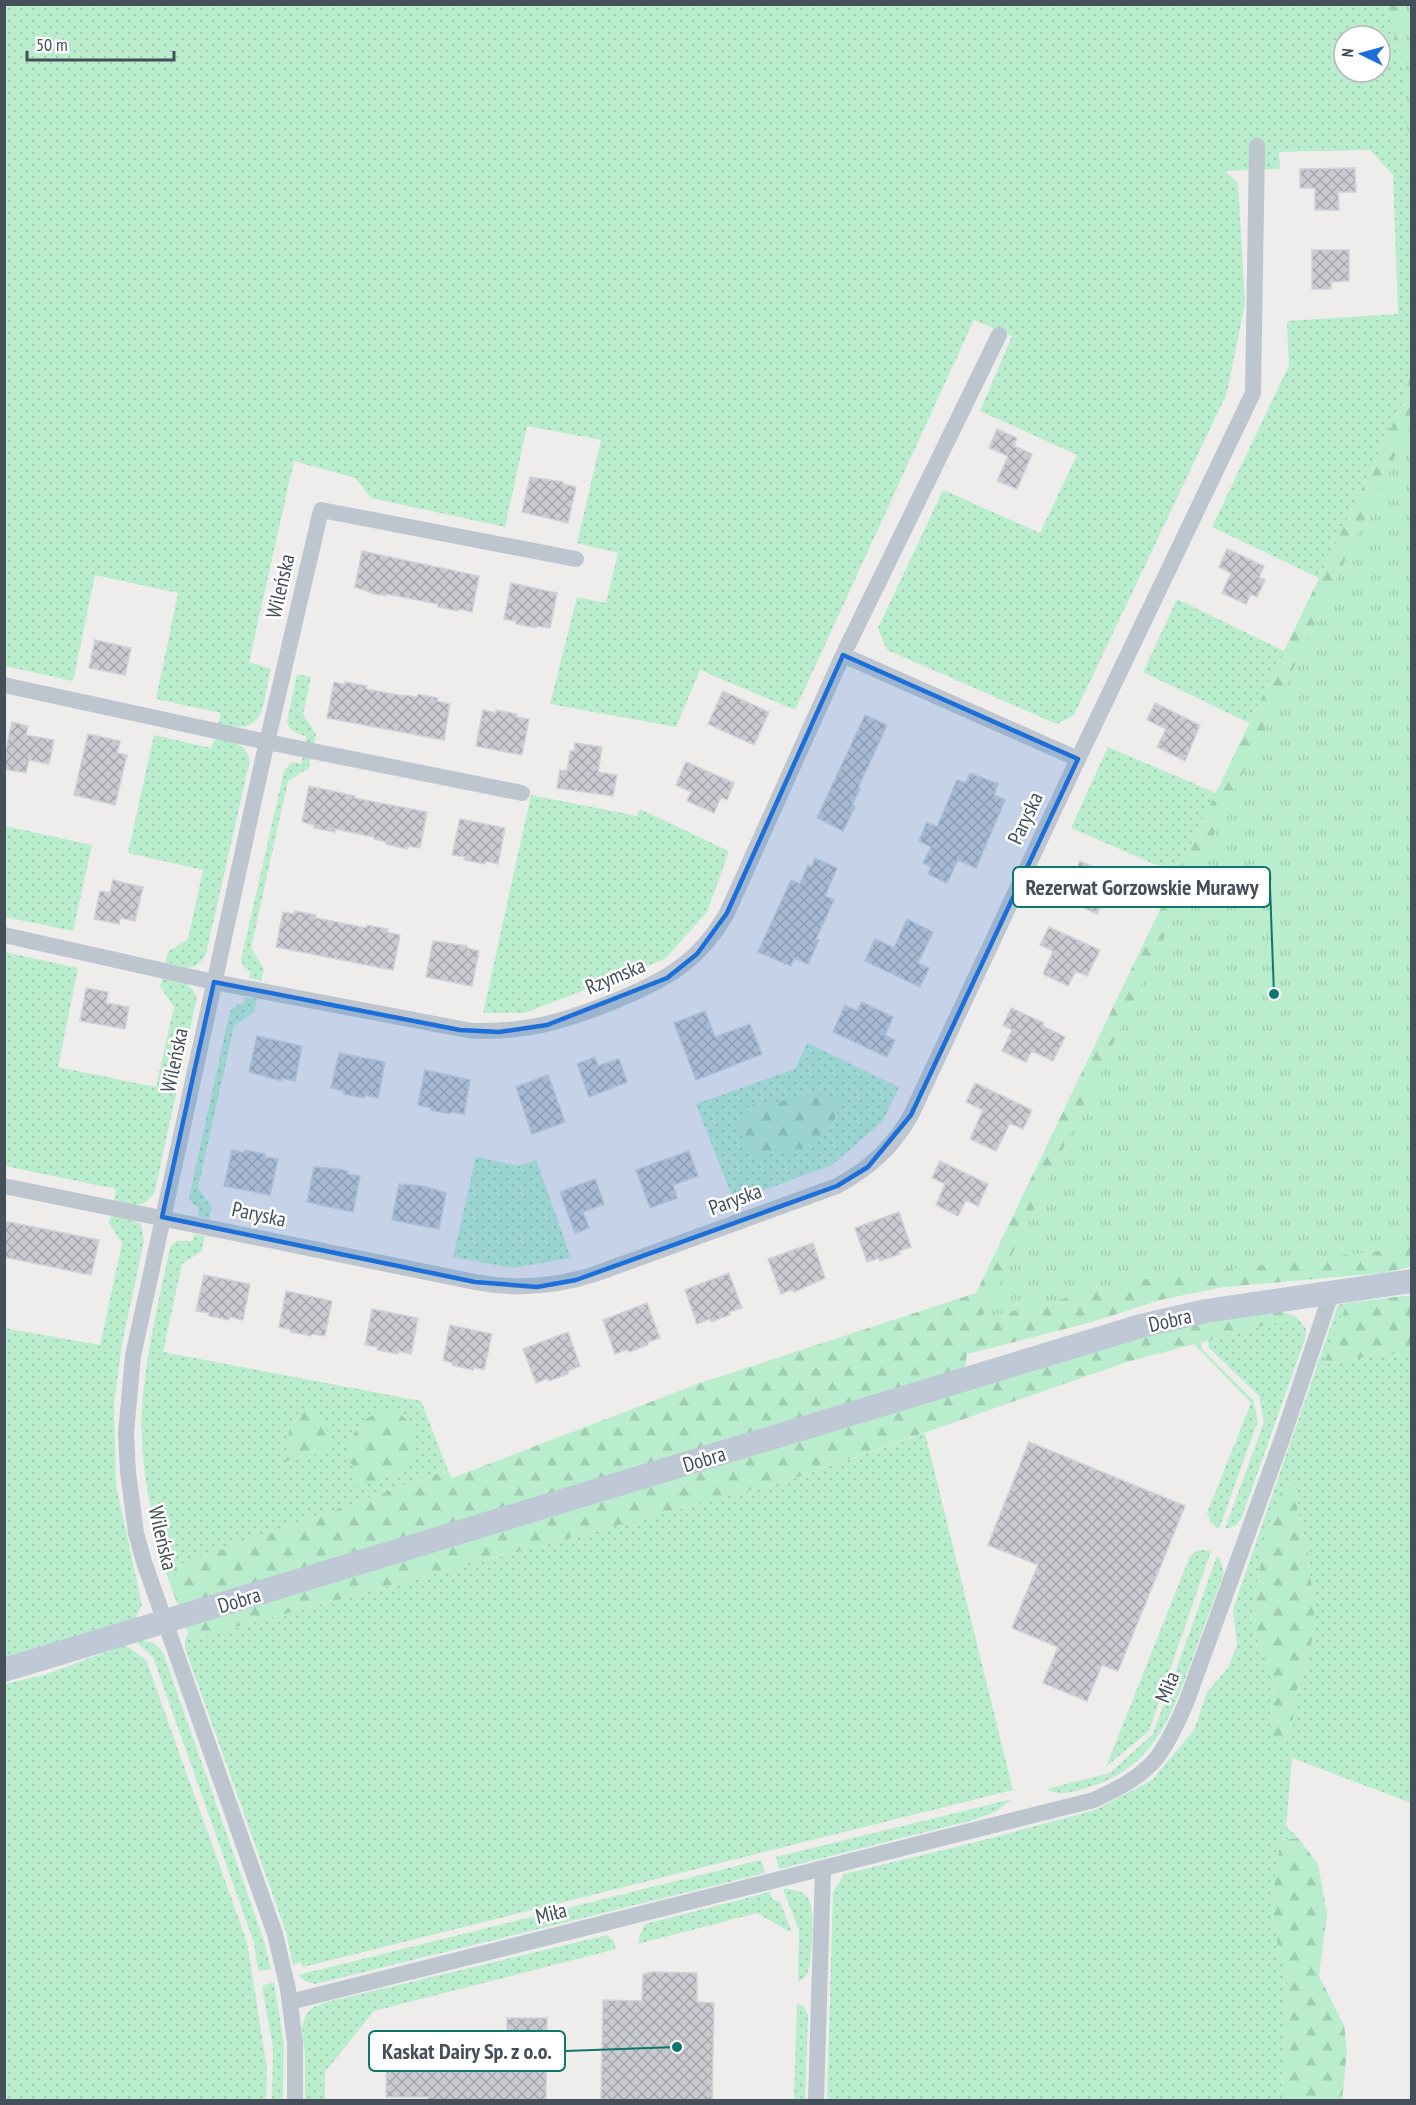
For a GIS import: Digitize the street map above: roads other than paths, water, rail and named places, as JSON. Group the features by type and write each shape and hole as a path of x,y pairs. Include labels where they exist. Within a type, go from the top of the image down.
{"street":[{"name":"Paryska","path":"4,1186 496,1286 537,1287 595,1274 837,1186 868,1167 903,1130 911,1115 1253,393 1257,146"},
{"name":"Rzymska","path":"4,935 214,982 460,1030 499,1032 547,1025 587,1012 658,982 683,967 718,928 739,886 843,655 999,335"},
{"name":"Wileńska","path":"164,1622 136,1533 128,1472 126,1433 133,1356 267,742 321,510 576,559"},
{"path":"843,655 1078,759"},
{"path":"4,685 267,742 522,793"},
{"name":"Dobra","path":"4,1670 1141,1326 1206,1311 1412,1281"},
{"name":"Miła","path":"290,2002 1094,1800 1124,1785 1153,1762 1170,1737 1186,1702 1282,1439 1331,1294"},
{"path":"164,1622 275,1934 290,2002 295,2043 295,2100"},
{"path":"816,2100 823,1869"}],"place":[{"name":"Rezerwat Gorzowskie Murawy","path":"1274,994"},
{"name":"Kaskat Dairy Sp. z o.o.","path":"677,2047"}]}
